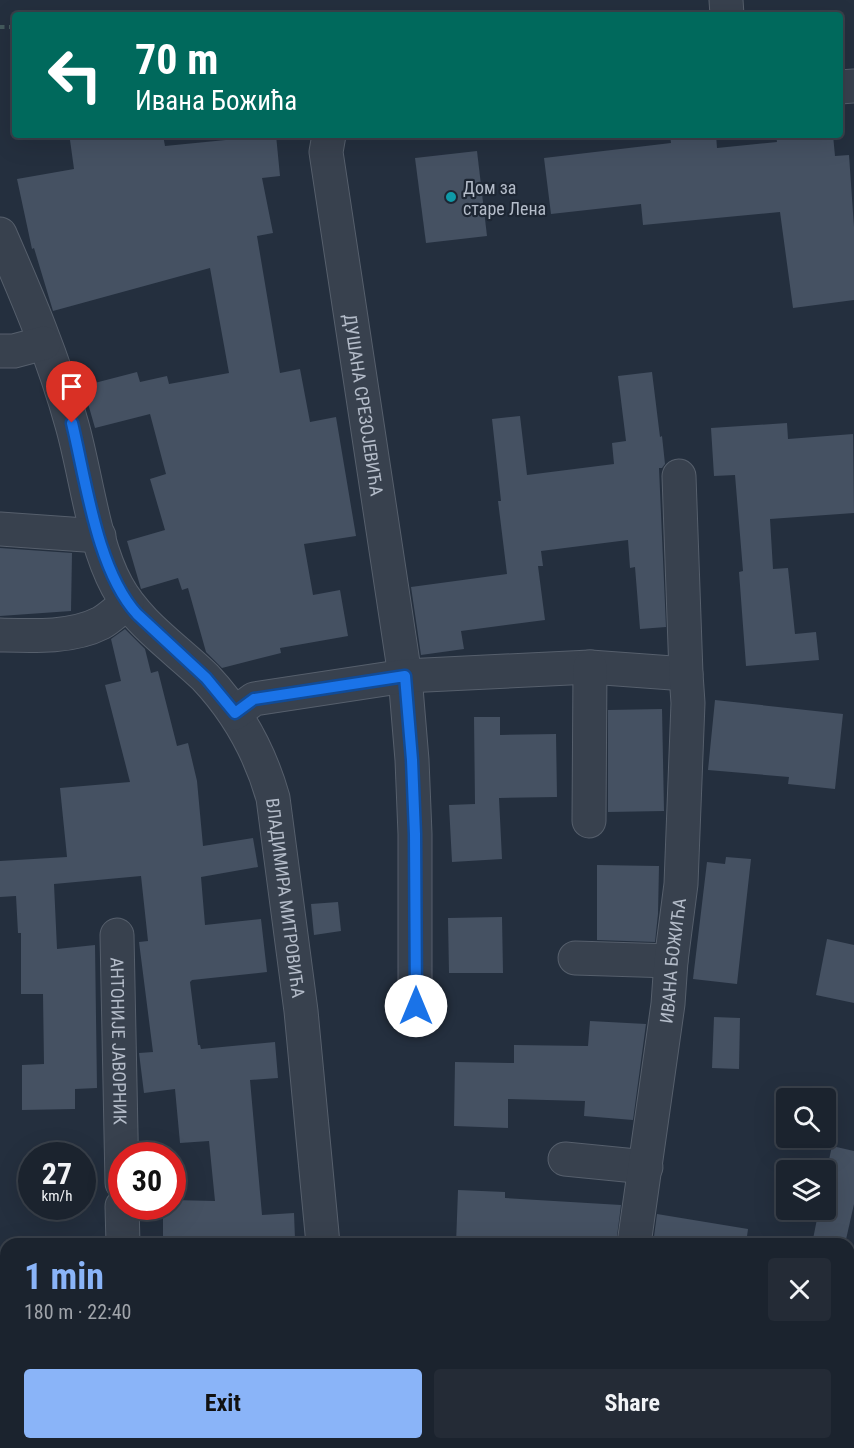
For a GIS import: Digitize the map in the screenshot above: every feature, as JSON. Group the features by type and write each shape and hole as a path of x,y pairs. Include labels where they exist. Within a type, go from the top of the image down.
{"street":[{"name":"ДУШАНА СРЕЗОЈЕВИЋА","path":"328,138 326,152 405,676"},
{"name":"ВЛАДИМИРА МИТРОВИЋА","path":"0,234 44,344 72,423 99,536 116,584 127,603 206,678 235,713 261,760 273,798 301,1011 322,1238"},
{"path":"0,351 14,351 44,344"},
{"name":"ИВАНА БОЖИЋА","path":"635,1238 668,1004 681,884 688,703 679,476"},
{"path":"0,529 99,536"},
{"path":"0,635 85,630 103,622 127,603"},
{"path":"589,821 590,667"},
{"path":"235,713 254,699 405,676 590,667 686,674"},
{"path":"405,676 415,834 416,1006"},
{"name":"АНТОНИЈЕ ЈАВОРНИК","path":"117,935 121,1142"},
{"path":"575,958 671,961"},
{"path":"565,1160 646,1167"},
{"path":"122,1220 123,1238"}],"building":[{"path":"164,138 165,146 246,138 276,138 280,176 262,178 273,233 257,236 280,373 300,369 310,422 336,417 356,536 304,544 313,595 340,590 348,636 280,648 281,653 222,668 206,652 188,588 182,590 178,578 141,589 127,541 165,530 150,479 166,474 150,414 95,428 83,386 137,372 140,382 167,376 169,384 229,373 210,268 53,311 34,248 32,249 17,179 74,169 70,140"},
{"path":"670,138 716,138 717,148 777,142 776,138 833,138 835,156 849,155 854,227 854,300 793,308 780,212 643,225 641,204 551,214 544,158 671,143"},
{"name":"Дом за старе Лена","path":"477,151 487,236 426,243 415,158"},
{"path":"652,372 665,464 659,468 666,627 640,629 635,567 630,568 628,540 541,551 543,566 538,566 545,620 461,631 464,649 421,655 411,587 507,574 498,501 501,501 492,419 520,416 527,475 614,464 612,443 626,441 618,376"},
{"path":"787,423 788,439 853,434 854,513 770,519 773,569 788,568 795,634 816,632 819,660 746,666 739,572 743,571 735,475 714,476 711,428"},
{"path":"0,548 72,553 71,611 0,616"},
{"path":"125,629 145,649 151,673 158,671 177,746 188,743 197,781 203,846 253,838 258,867 201,877 205,925 261,919 267,972 190,982 198,1045 201,1049 275,1042 278,1078 250,1080 262,1215 294,1213 295,1238 163,1238 163,1220 186,1220 186,1200 215,1201 209,1141 180,1142 175,1089 144,1093 139,1053 153,1052 139,942 148,941 141,876 54,884 57,949 95,945 97,1088 75,1089 75,1109 22,1110 22,1065 44,1064 43,994 21,994 21,933 18,933 16,896 0,897 0,861 67,857 60,788 130,782 105,685 121,681 111,639"},
{"path":"715,700 843,714 835,789 788,784 789,777 708,770"},
{"path":"662,709 664,811 608,812 608,710"},
{"path":"474,717 500,717 500,735 556,734 557,797 499,798 502,859 452,862 449,805 475,804"},
{"path":"726,857 751,859 737,984 693,979 707,862 725,864"},
{"path":"597,865 659,866 655,942 597,940"},
{"path":"338,902 341,931 314,935 311,904"},
{"path":"502,917 503,973 449,973 448,918"},
{"path":"827,939 854,945 854,1003 816,995"},
{"path":"714,1017 740,1018 739,1069 712,1068"},
{"path":"590,1021 646,1024 633,1120 584,1116 585,1101 508,1099 508,1128 454,1126 455,1062 514,1063 514,1045 588,1046"},
{"path":"832,1148 854,1151 854,1204 846,1238 813,1238 817,1220 836,1220 836,1160 829,1160"},
{"path":"458,1190 505,1192 505,1198 621,1205 617,1238 456,1238"},
{"path":"657,1214 748,1229 747,1238 654,1238"}],"place":[{"name":"Дом за старе Лена","path":"451,197"}],"route":[{"path":"72,423 99,536 116,584 127,603 137,614 206,678 235,713 254,699 405,676 415,834 416,1006"}]}
